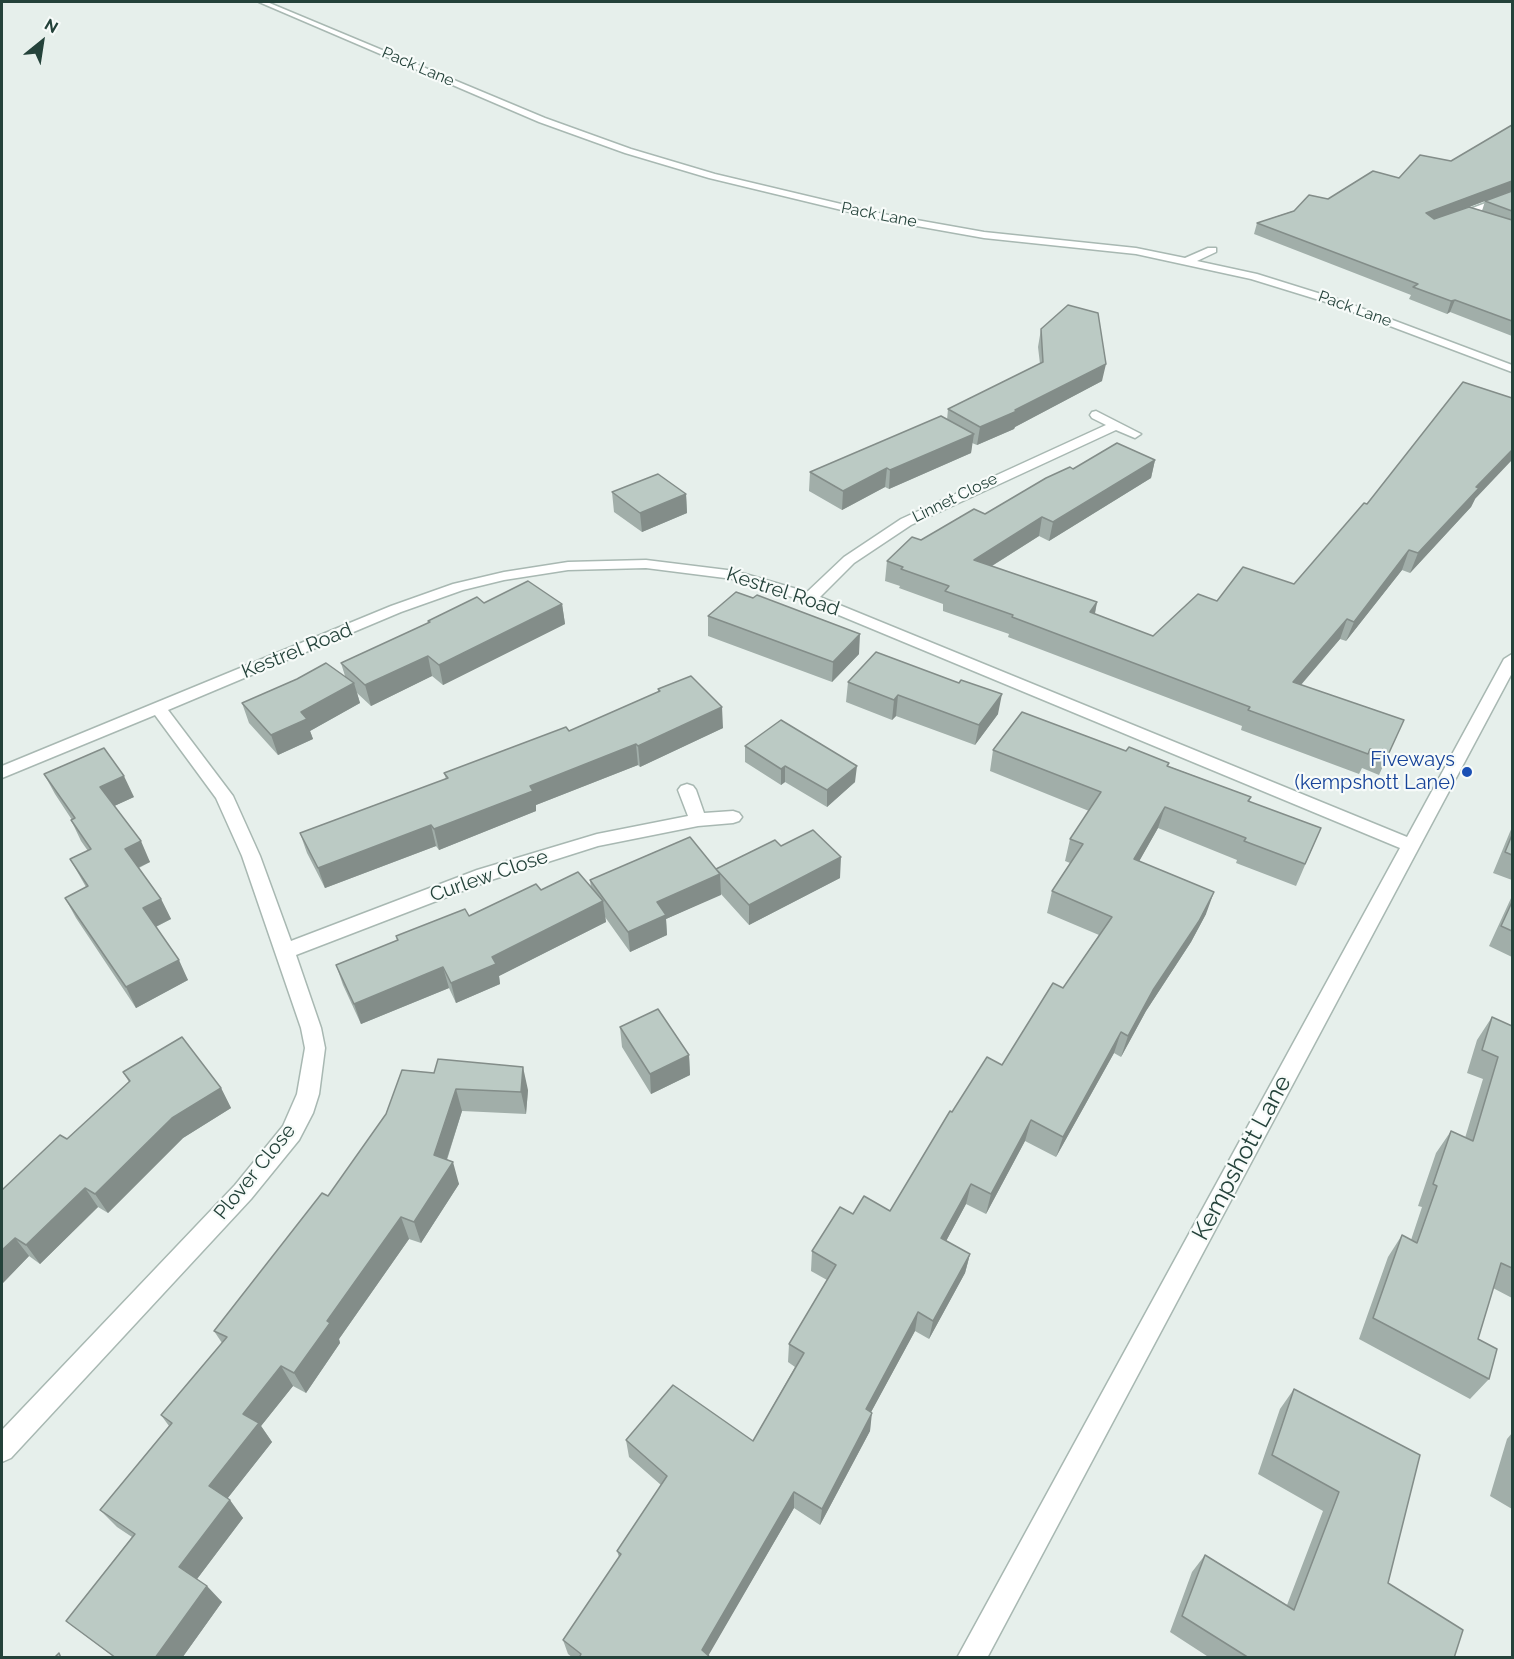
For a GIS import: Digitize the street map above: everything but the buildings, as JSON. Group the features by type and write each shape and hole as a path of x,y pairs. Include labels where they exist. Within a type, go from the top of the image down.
{"street":[{"name":"Pack Lane","path":"262,2 542,120 628,151 712,176 883,217 984,235 1124,250 1188,261 1253,276 1333,301 1512,369"},
{"path":"1447,220 1512,195"},
{"path":"1465,213 1476,217"},
{"path":"1188,261 1212,250"},
{"path":"1096,415 1135,434"},
{"name":"Linnet Close","path":"810,598 849,560 906,522 1116,425"},
{"name":"Kestrel Road","path":"2,772 423,599 458,587 504,576 568,566 646,564 705,569 760,581 810,598 1412,846"},
{"name":"Kempshott Lane","path":"971,1658 1512,659"},
{"name":"Plover Close","path":"2,1449 243,1192 291,1133 302,1113 308,1094 315,1048 286,951 251,856 224,796 158,708"},
{"path":"687,789 698,820"},
{"name":"Curlew Close","path":"286,951 484,875 597,840 698,820 732,817"}],"place":[{"name":"Fiveways (kempshott Lane)","path":"1467,772"}]}
